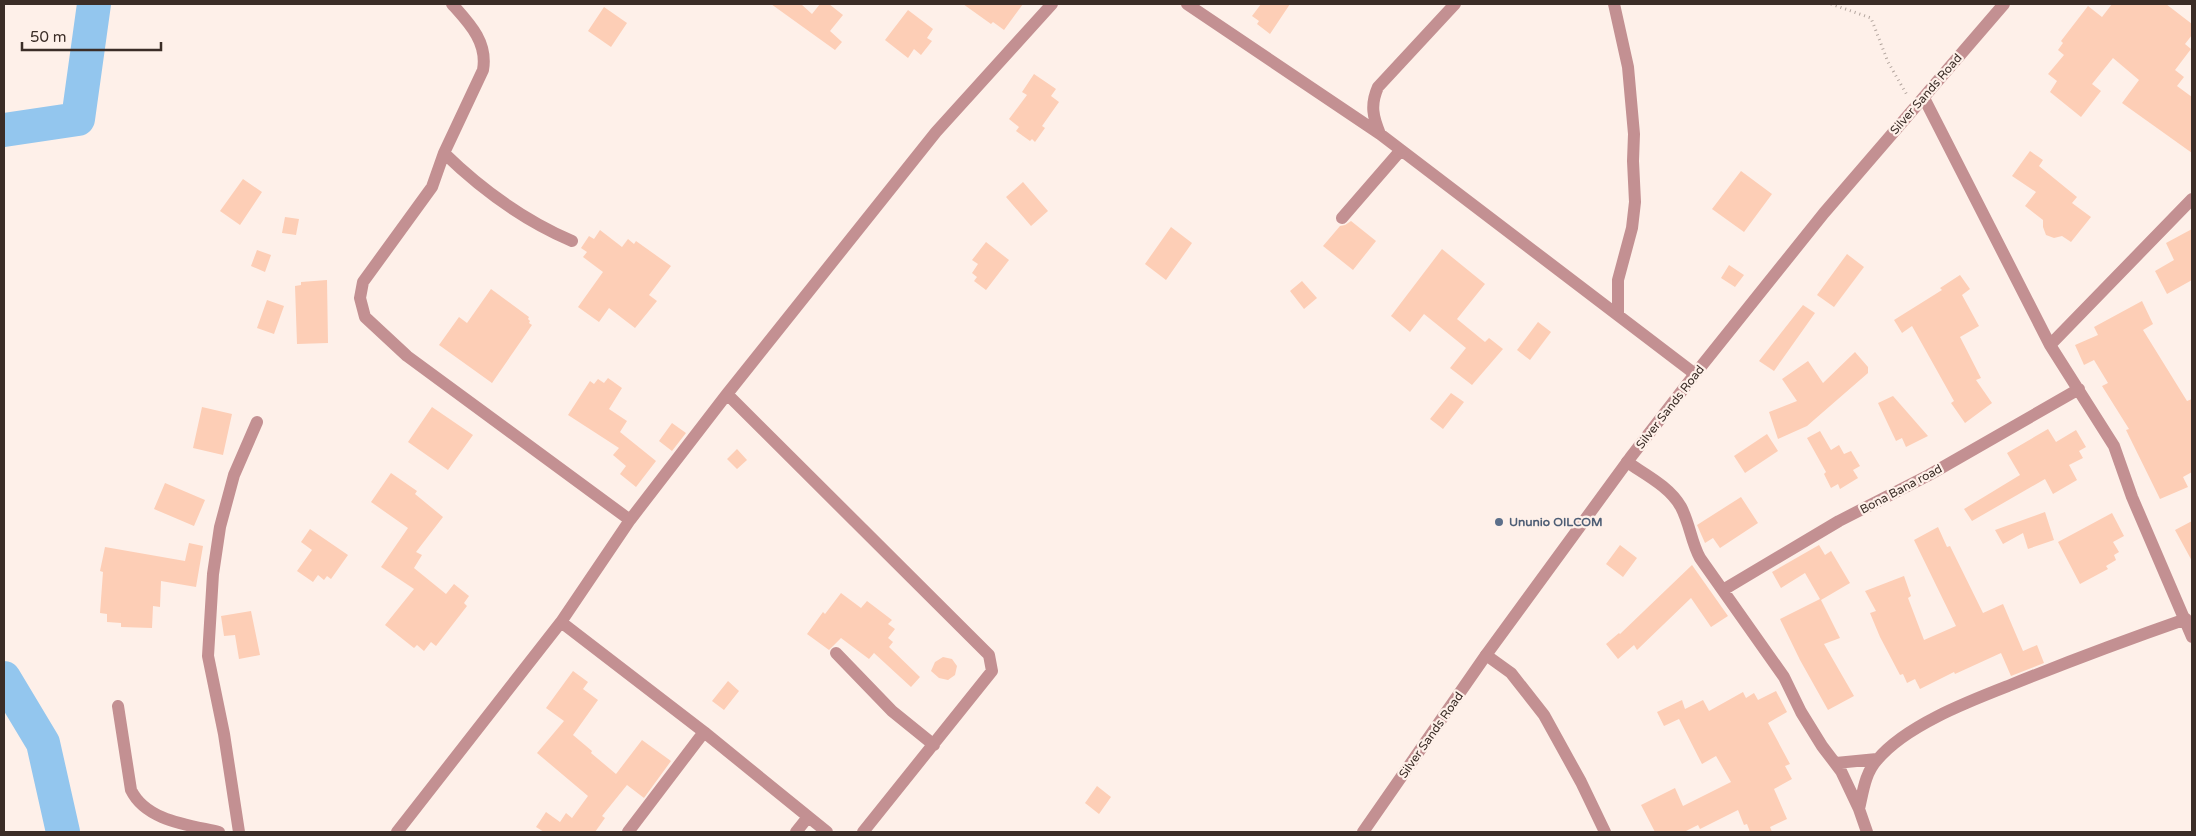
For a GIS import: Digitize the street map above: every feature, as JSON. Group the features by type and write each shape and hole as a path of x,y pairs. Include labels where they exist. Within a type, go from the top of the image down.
{"street":[{"path":"452,4 477,34 485,58 483,70 444,153 432,187 363,282 360,298 366,317 407,356 630,520"},
{"path":"397,832 561,622 630,520 727,394 936,132 1052,4"},
{"path":"1187,4 1380,134 1618,313 1695,374"},
{"path":"1380,134 1372,109 1378,87 1455,4"},
{"path":"1614,4 1628,68 1634,134 1635,202 1632,228 1618,280 1618,313"},
{"name":"Silver Sands Road","path":"1363,832 1486,655 1627,462 1695,374 1824,213 2004,4"},
{"path":"1924,98 2050,345 2114,446 2132,497 2186,619 2192,637"},
{"path":"1342,218 1401,150"},
{"path":"444,153 474,181 525,218 572,241"},
{"path":"2050,345 2192,198"},
{"name":"Bona Bana road","path":"1723,590 1839,521 1937,470 2079,389"},
{"path":"727,394 988,655 992,671 863,832"},
{"path":"239,832 224,734 208,656 213,574 220,527 234,475 258,422"},
{"path":"1627,462 1658,482 1680,506 1692,544 1784,677 1809,726 1836,763 1859,809 1867,832"},
{"path":"1859,809 1867,775 1877,759 1896,740 1953,708 2093,652 2186,619"},
{"path":"561,622 704,732 827,832"},
{"path":"836,654 892,712 934,745"},
{"path":"1486,655 1511,673 1544,715 1581,782 1605,832"},
{"path":"118,706 131,790 137,801 165,819 219,832"},
{"path":"628,832 704,732"},
{"path":"1836,763 1877,759"},
{"path":"796,832 808,817"}],"path":[{"path":"1831,4 1871,18 1888,62 1915,108"}],"building":[{"path":"771,4 801,4 812,14 820,4 829,4 843,15 830,31 842,42 835,50"},
{"path":"963,4 1023,4 1004,30 993,22 991,24"},
{"path":"1261,4 1290,4 1270,34 1257,24 1259,21 1252,16"},
{"path":"2112,4 2166,4 2192,24 2192,35 2185,44 2191,49 2175,70 2184,77 2177,86 2192,97 2192,153 2122,103 2139,80 2113,58 2092,84 2101,91 2081,117 2050,92 2057,81 2048,74 2064,55 2058,50 2063,43 2061,41 2088,6 2102,17"},
{"path":"604,7 627,23 611,47 588,31"},
{"path":"908,10 933,29 927,38 932,41 921,55 914,49 908,58 885,40"},
{"path":"1034,74 1056,89 1051,96 1059,102 1042,126 1045,128 1035,142 1032,139 1030,141 1016,131 1019,127 1009,119 1027,95 1022,92"},
{"path":"2030,151 2043,160 2039,166 2077,197 2072,203 2091,217 2071,242 2062,236 2054,238 2046,235 2043,220 2025,206 2036,192 2012,176"},
{"path":"1741,171 1772,194 1744,232 1712,209"},
{"path":"243,179 262,192 240,225 220,211"},
{"path":"1023,182 1048,211 1031,226 1006,197"},
{"path":"285,217 299,219 296,235 282,233"},
{"path":"1351,221 1376,241 1353,270 1323,246 1340,226"},
{"path":"1171,227 1192,243 1166,280 1145,264"},
{"path":"2192,229 2192,280 2167,294 2155,271 2174,260 2166,243"},
{"path":"600,230 622,247 628,239 634,244 636,241 671,266 649,295 657,301 635,328 609,308 599,322 578,307 603,272 583,257 587,252 581,248 589,236 594,239"},
{"path":"986,242 1009,260 986,290 974,281 977,277 972,273 978,264 972,260"},
{"path":"1442,249 1485,284 1457,319 1485,342 1489,338 1503,349 1472,385 1450,368 1466,348 1424,314 1410,332 1391,316"},
{"path":"257,250 271,255 265,272 251,266"},
{"path":"1847,254 1864,267 1834,307 1817,295"},
{"path":"1729,265 1744,275 1735,287 1721,278"},
{"path":"1960,275 1970,289 1962,295 1979,326 1960,337 1981,378 1976,380 1992,403 1965,423 1951,403 1954,401 1912,326 1902,333 1894,320 1942,290 1940,288"},
{"path":"327,280 328,343 297,344 295,286 301,285 301,282"},
{"path":"1302,281 1317,298 1304,309 1290,291"},
{"path":"491,289 529,317 529,323 532,325 492,383 439,345 459,317 467,323"},
{"path":"267,300 284,306 274,334 257,328"},
{"path":"2142,301 2153,324 2143,330 2187,401 2192,399 2192,472 2183,477 2188,487 2160,499 2126,430 2129,429 2102,386 2108,383 2094,360 2084,365 2075,345 2098,335 2094,327"},
{"path":"1803,305 1815,313 1774,371 1759,361"},
{"path":"1538,322 1551,332 1530,360 1517,350"},
{"path":"1855,352 1868,367 1868,373 1807,426 1778,439 1769,412 1797,401 1782,379 1808,361 1823,383"},
{"path":"608,378 622,388 609,409 627,421 620,432 656,461 636,487 620,474 626,466 613,455 619,448 568,415 590,381 594,384 598,379 604,383"},
{"path":"1451,393 1464,402 1443,429 1430,419"},
{"path":"1893,396 1928,436 1906,447 1902,438 1896,441 1878,403"},
{"path":"202,407 232,414 223,455 193,448"},
{"path":"432,407 473,435 448,470 408,442"},
{"path":"672,423 686,433 672,451 659,441"},
{"path":"2048,429 2056,442 2076,430 2086,447 2079,451 2083,458 2069,465 2077,480 2053,494 2045,479 1972,521 1964,509 2020,475 2007,453"},
{"path":"1820,431 1831,450 1839,445 1844,454 1851,451 1860,466 1853,470 1858,478 1840,489 1838,484 1831,488 1824,474 1826,472 1807,438"},
{"path":"1767,434 1778,451 1745,473 1734,456"},
{"path":"737,449 747,460 737,469 727,459"},
{"path":"391,473 417,491 415,494 443,517 416,552 422,555 414,568 446,594 454,584 469,596 464,603 467,606 436,646 431,642 424,651 417,645 414,648 385,625 414,589 381,567 408,528 371,502"},
{"path":"165,483 205,500 194,526 154,509"},
{"path":"1741,497 1758,523 1720,548 1713,538 1705,543 1697,525"},
{"path":"2045,512 2054,540 2028,549 2023,533 2003,544 1995,530"},
{"path":"2112,513 2124,536 2113,542 2119,552 2114,555 2116,560 2106,566 2108,569 2080,584 2058,542"},
{"path":"2192,521 2192,561 2175,530"},
{"path":"1938,527 1947,547 1950,546 1983,613 2003,604 2023,651 2037,645 2044,663 2011,676 2001,653 1955,674 1954,672 1920,689 1915,679 1907,683 1903,674 1900,675 1870,613 1876,611 1865,591 1904,576 1911,596 1908,598 1924,640 1956,626 1914,540"},
{"path":"310,529 348,555 331,579 327,576 324,580 318,575 313,582 297,571 312,550 301,542"},
{"path":"189,543 203,546 196,587 161,581 160,607 153,606 152,628 121,627 121,623 107,622 107,614 100,613 103,572 100,571 105,547 185,561"},
{"path":"1620,545 1637,558 1623,577 1606,564"},
{"path":"1819,545 1825,555 1831,551 1850,583 1821,600 1840,638 1824,644 1854,696 1828,710 1780,619 1820,599 1805,573 1781,588 1772,572"},
{"path":"1692,565 1728,616 1711,627 1691,598 1637,650 1634,645 1618,659 1606,644 1620,634"},
{"path":"841,593 861,608 867,601 892,620 888,624 895,629 888,638 893,642 889,647 920,677 911,687 874,653 869,659 841,638 829,650 807,634 823,612 825,614"},
{"path":"251,611 260,655 239,659 235,635 224,636 221,616"},
{"path":"943,657 952,659 957,666 955,675 948,680 939,678 931,671 935,662"},
{"path":"573,671 588,682 583,689 598,700 573,735 592,751 591,753 616,774 642,740 671,761 644,798 627,785 602,816 605,818 595,832 544,832 536,827 546,812 560,822 566,813 572,818 588,796 537,753 564,721 546,708"},
{"path":"728,681 739,691 724,710 712,701"},
{"path":"1776,691 1787,712 1768,723 1790,764 1785,766 1792,779 1774,789 1787,819 1770,827 1772,832 1750,832 1747,824 1744,825 1738,810 1700,829 1698,825 1684,832 1655,832 1641,805 1675,788 1683,806 1731,782 1716,756 1702,764 1679,719 1664,726 1657,712 1682,700 1685,709 1703,700 1709,711 1743,692 1746,698 1754,693 1758,700"},
{"path":"1097,786 1111,797 1099,814 1085,803"}],"waterway":[{"path":"4,130 78,119 94,4"},
{"path":"4,678 43,743 63,832"}],"place":[{"name":"Ununio OILCOM","path":"1499,522"}]}
